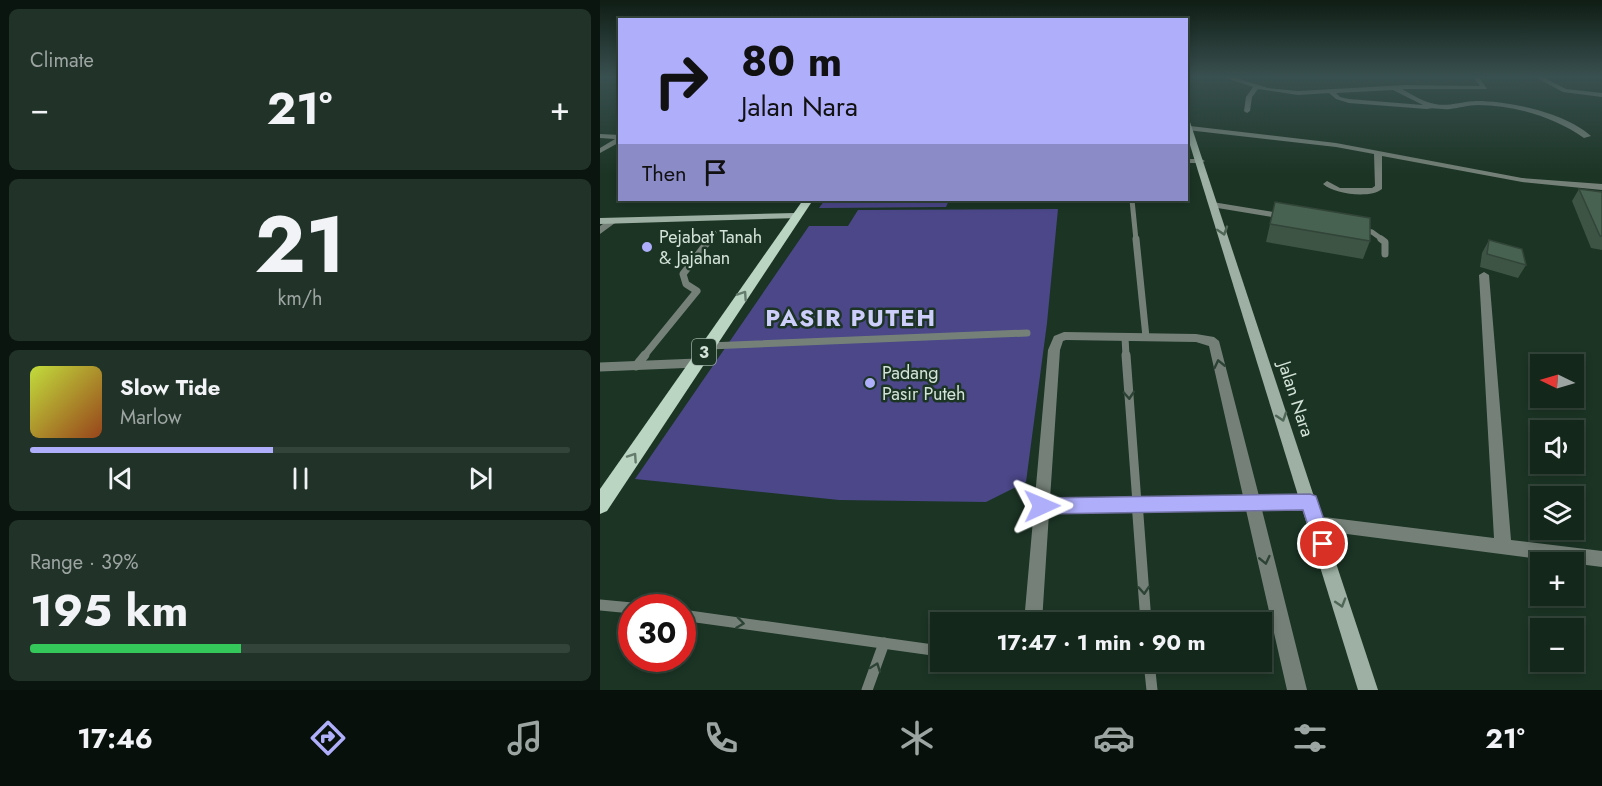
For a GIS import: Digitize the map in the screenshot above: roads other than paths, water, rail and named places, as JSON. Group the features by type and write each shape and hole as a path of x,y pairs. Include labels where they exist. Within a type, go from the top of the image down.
{"main road":[{"name":"Jalan Nara","path":"1188,123 1193,158 1215,205 1368,690"},
{"name":"3","path":"600,505 807,201"},
{"path":"600,221 796,216"}],"street":[{"path":"1513,109 1540,114 1571,124 1587,136"},
{"path":"1188,123 1378,152 1522,180 1602,187"},
{"path":"600,136 618,138"},
{"path":"600,151 618,139"},
{"path":"1327,184 1338,190 1374,191 1379,187 1378,152"},
{"path":"600,231 612,220"},
{"path":"1484,275 1503,547"},
{"path":"1034,612 1054,350 1058,339 1064,336 1210,340 1215,344 1297,690"},
{"path":"1042,506 1310,502"},
{"path":"1316,523 1602,559"}],"lane":[{"path":"1132,201 1146,337"},
{"path":"1215,205 1293,218"},
{"path":"1350,228 1372,232 1379,236 1385,242 1385,254"},
{"path":"636,366 697,291 686,284 683,274 714,232"},
{"path":"709,346 1027,333"},
{"path":"1125,337 1145,612"},
{"path":"600,367 697,363"},
{"path":"600,605 618,607"},
{"path":"696,617 930,650"},
{"path":"867,690 884,643"},
{"path":"1150,672 1152,690"}],"place":[{"name":"Pejabat Tanah & Jajahan","path":"647,247"},
{"name":"Padang Pasir Puteh","path":"870,383"}],"district":[{"name":"PASIR PUTEH","path":"851,318"}]}
